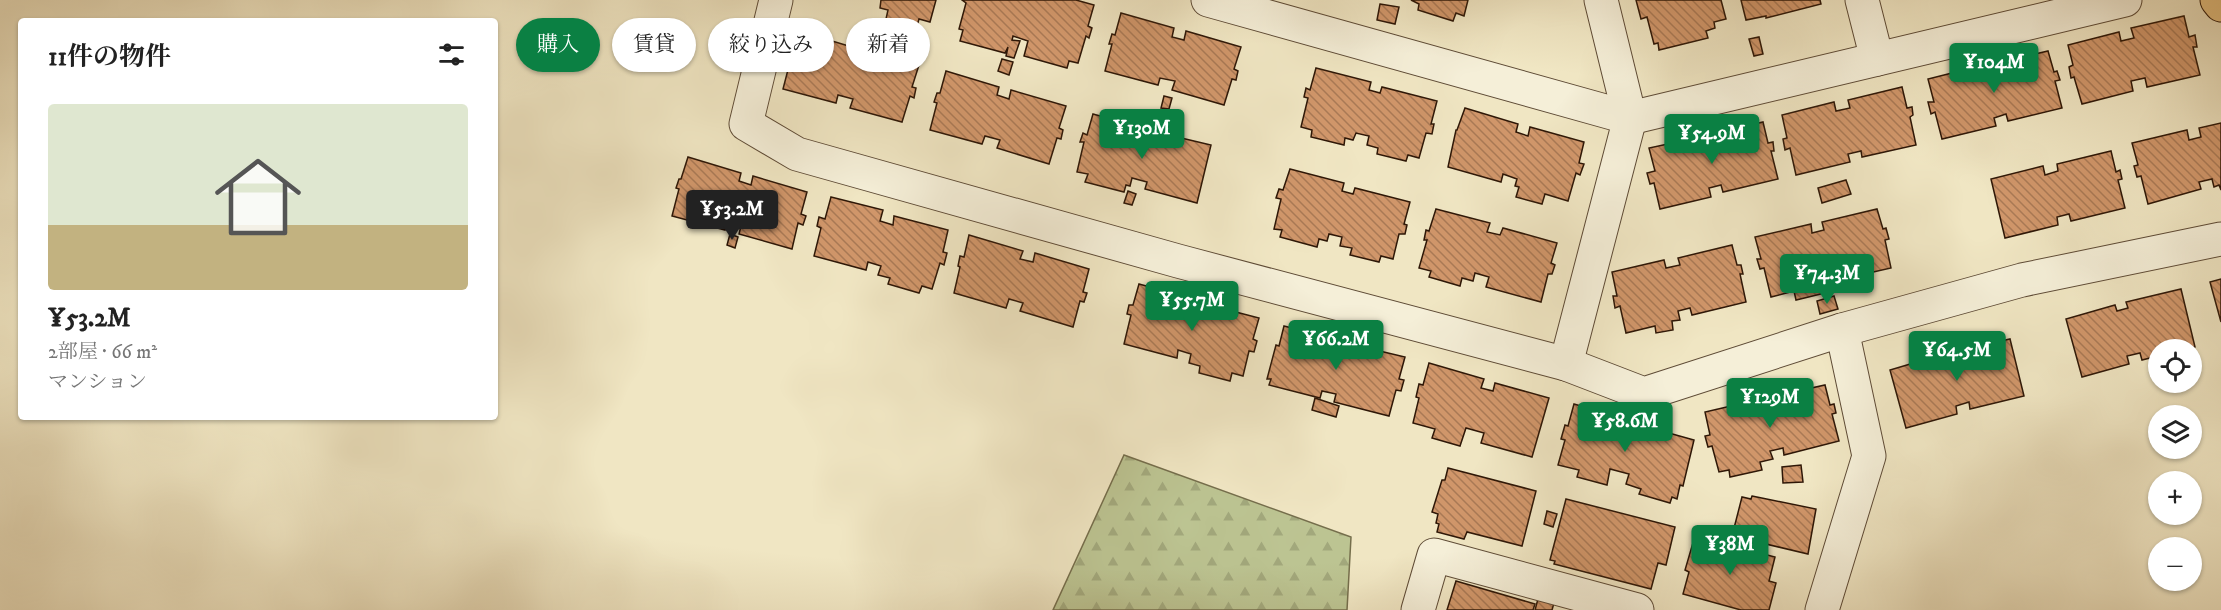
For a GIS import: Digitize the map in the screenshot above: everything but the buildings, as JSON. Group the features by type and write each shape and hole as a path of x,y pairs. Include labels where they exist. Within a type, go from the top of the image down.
{"main road":[{"path":"2217,0 2221,5"}],"street":[{"path":"776,0 746,124 797,154 1178,261 1566,364 1644,394 1842,330 2022,280 2221,239"},
{"path":"1208,0 1630,117 2125,0"},
{"path":"1566,364 1630,117 1600,0"},
{"path":"1862,0 1877,59"},
{"path":"1822,610 1869,456 1842,330"},
{"path":"1418,610 1434,555 1637,610"}],"green space":[{"path":"1124,455 1351,537 1347,610 1053,610"}]}
